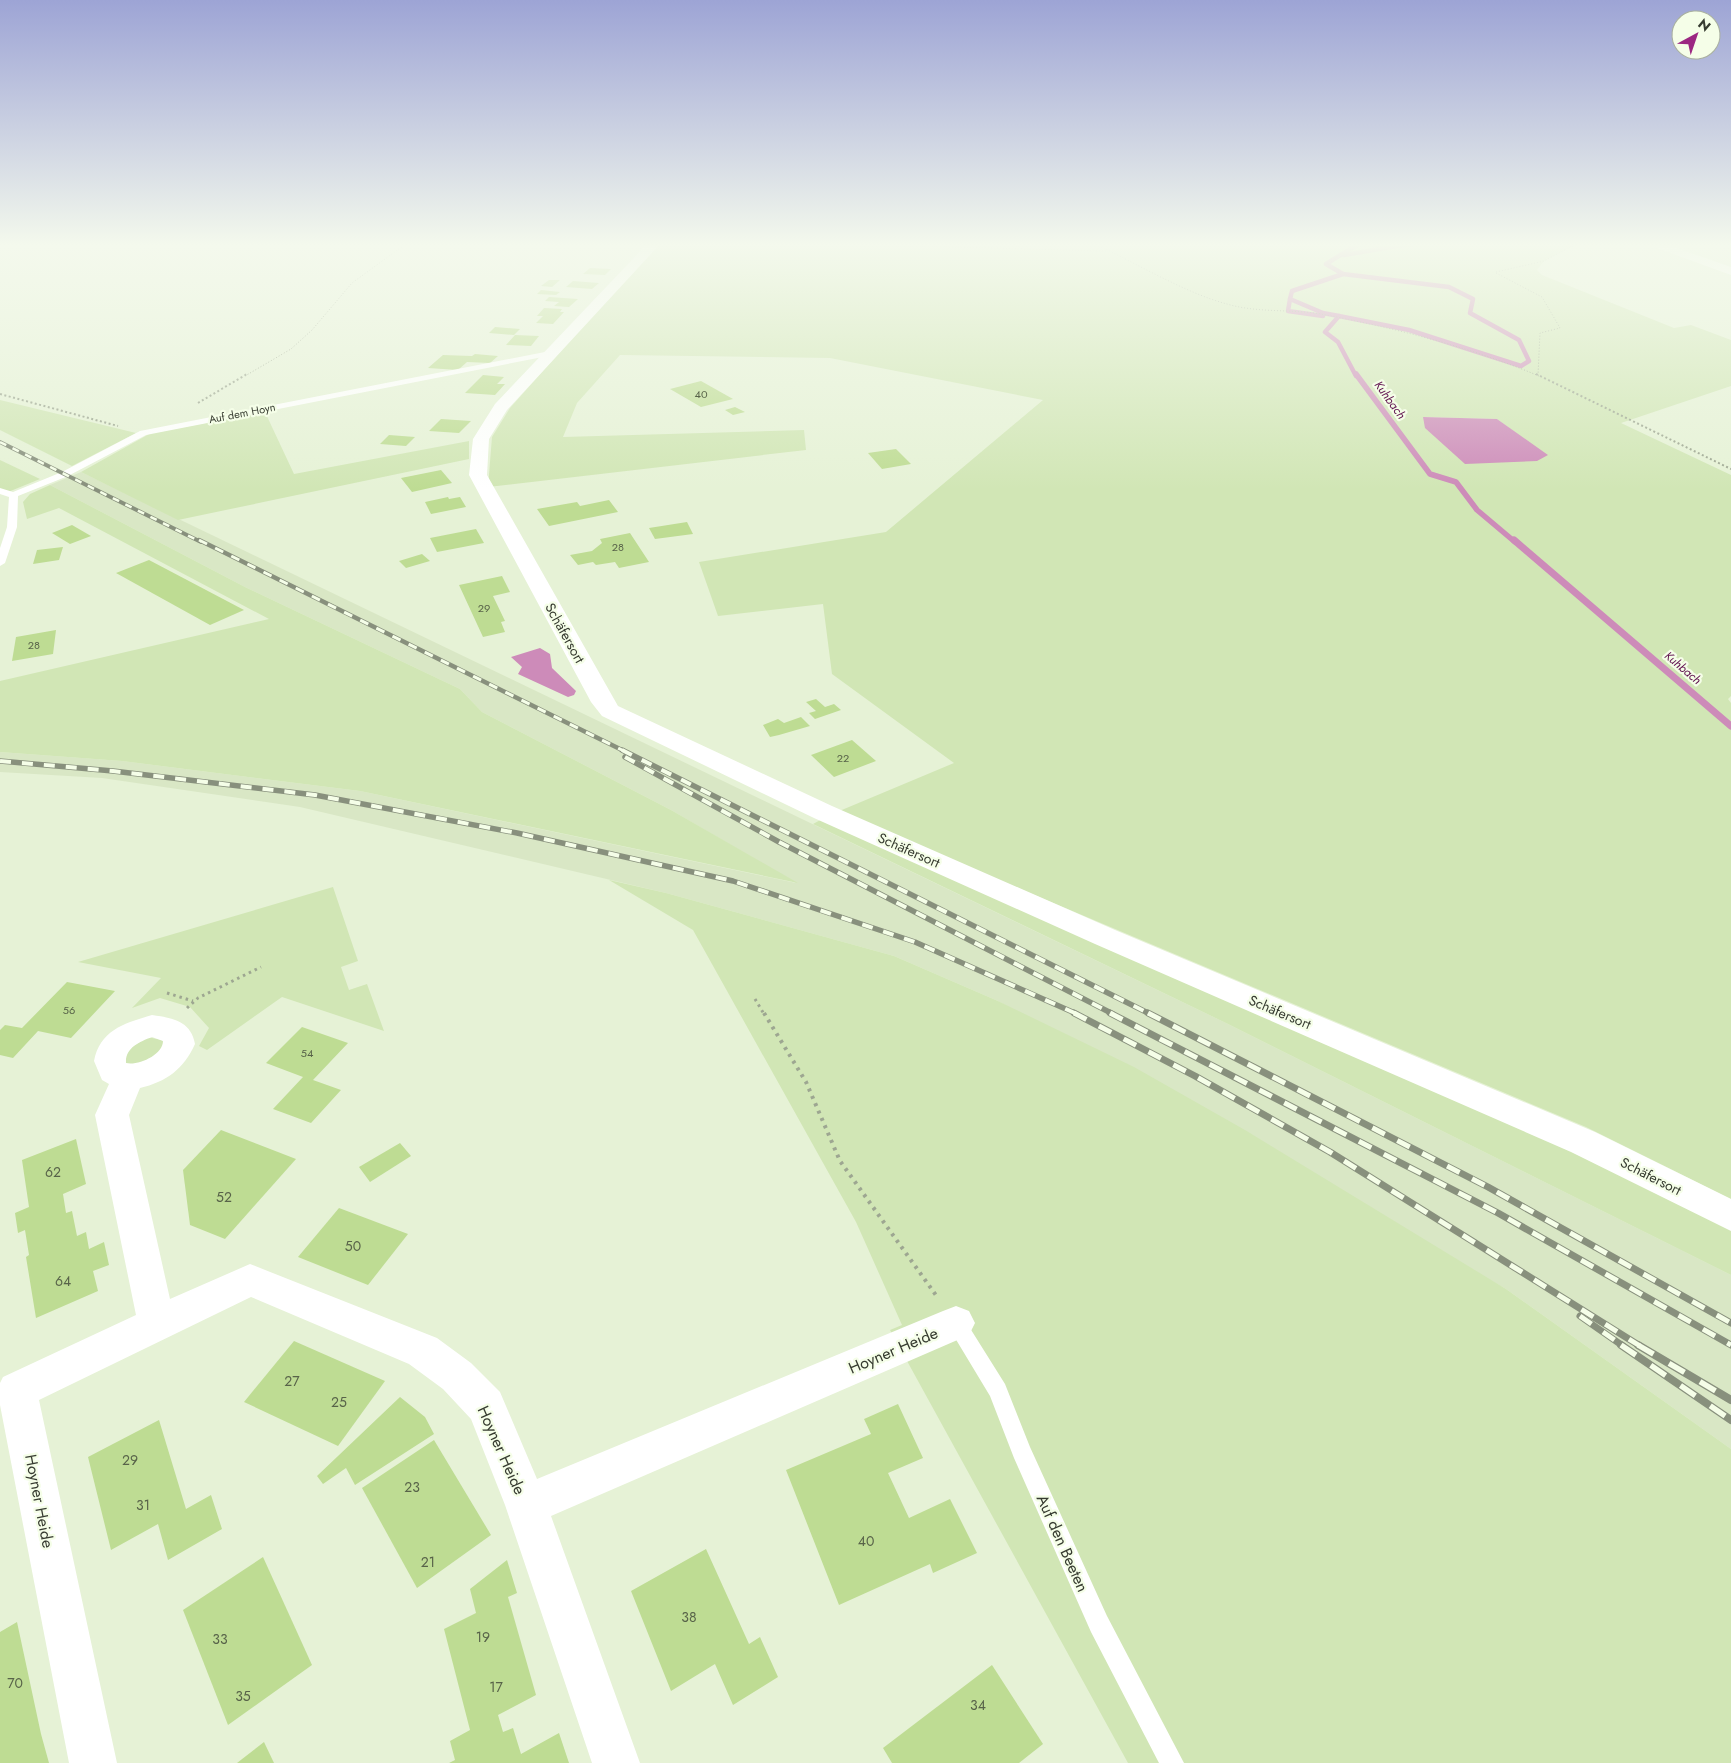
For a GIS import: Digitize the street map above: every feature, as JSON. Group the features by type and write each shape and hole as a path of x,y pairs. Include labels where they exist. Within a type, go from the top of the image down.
{"street":[{"name":"Schäfersort","path":"577,325 501,407 481,439 478,475 602,702 610,711 823,812 1096,933 1583,1142 1731,1216"},
{"path":"157,1324 112,1114 128,1077 116,1074 109,1066 108,1057 114,1047 124,1037 152,1026 166,1027"},
{"name":"Hoyner Heide","path":"93,1763 18,1390 250,1280 423,1351 457,1376 486,1406 526,1505 616,1763"},
{"name":"Hoyner Heide","path":"526,1505 956,1323"}],"lane":[{"name":"Auf dem Hoyn","path":"14,495 65,474 144,433 550,353"},
{"path":"0,491 14,495 12,527 0,563"},
{"name":"Auf den Beeten","path":"956,1323 998,1391 1021,1451 1099,1624 1172,1763"}],"path":[{"path":"193,405 291,350 316,325"},
{"path":"1372,325 1408,333 1538,375 1731,469"},
{"path":"1538,375 1540,333 1560,328 1558,325"},
{"path":"0,394 144,433"},
{"path":"166,1027 194,1002 262,967"},
{"path":"167,993 194,1002"},
{"path":"755,999 806,1082 840,1161 956,1323"}],"shaded area":[{"path":"584,325 1667,325 1674,328 1692,325 1731,340 1731,386 1621,423 1731,475 1731,696 1728,699 1731,703 1731,1199 1586,1127 837,812 954,763 832,674 823,604 718,616 699,562 886,532 1043,400 830,358 620,355 577,403 563,437 804,430 806,450 488,487 492,437 510,408","holes":["1423,417 1497,419 1547,456"]},
{"path":"0,400 136,433 72,466 0,430"},
{"path":"265,412 294,474 469,441 469,459 178,520 81,472 151,433"},
{"path":"1423,417 1497,419 1548,455 1537,461 1465,464 1425,428"},
{"path":"0,460 40,479 8,492 0,489"},
{"path":"81,472 1228,1024 1731,1275 1731,1449 1506,1289 998,1001 894,956 666,893 300,807 102,778 0,772 0,752 122,761 360,791 796,883 671,810 482,712 460,689 245,587 50,485"},
{"path":"50,485 245,587 460,689 482,712 671,810 798,883 360,791 122,761 0,752 0,681 269,619 59,508 27,519 23,502 30,494"},
{"path":"540,648 550,654 552,668 576,691 574,695 568,697 518,674 522,667 511,657"},
{"path":"824,818 1577,1150 1731,1226 1731,1275 1228,1024 813,824"},
{"path":"609,880 666,893 894,956 998,1001 1134,1067 1245,1130 1506,1289 1731,1449 1731,1763 1128,1763 890,1330 902,1325 856,1222 693,930"},
{"path":"333,887 358,961 341,967 349,990 367,984 384,1031 282,997 207,1050 199,1046 209,1028 190,1007 160,998 132,1008 161,978 78,962"},
{"path":"147,1037 162,1040 165,1045 158,1058 131,1066 126,1063 125,1052"}],"building":[{"path":"495,327 520,329 514,335 489,333"},
{"path":"515,335 539,336 531,346 506,345"},
{"path":"475,354 498,356 490,363 467,362 458,370 428,368 443,355 472,356"},
{"path":"483,375 504,377 497,384 505,384 495,395 465,393"},
{"path":"701,381 733,399 701,407 670,389"},
{"path":"735,407 745,412 733,415 725,410"},
{"path":"441,419 471,421 459,433 429,431"},
{"path":"389,435 415,437 406,446 380,444"},
{"path":"896,449 911,464 882,469 868,453"},
{"path":"441,470 452,483 412,492 401,478"},
{"path":"448,497 449,499 460,497 466,507 431,514 425,502"},
{"path":"609,500 618,512 549,526 537,509 577,502 580,506"},
{"path":"687,522 693,534 655,539 649,528"},
{"path":"72,525 91,536 70,544 52,533"},
{"path":"476,529 484,543 437,552 430,538"},
{"path":"630,533 649,562 619,568 615,562 596,565 593,562 578,565 570,555 592,551 602,543 600,539"},
{"path":"63,547 59,560 33,564 37,550"},
{"path":"422,554 430,561 406,568 399,561"},
{"path":"149,560 244,610 210,625 116,573"},
{"path":"502,576 510,592 493,596 505,621 501,622 505,632 483,637 459,585"},
{"path":"56,630 53,654 12,661 16,637"},
{"path":"816,699 825,707 834,704 841,710 815,719 809,713 816,711 806,702"},
{"path":"801,717 810,726 770,737 763,725 778,719 784,723"},
{"path":"852,740 876,761 834,777 811,755"},
{"path":"67,982 115,991 71,1038 38,1031 13,1058 0,1055 0,1030 5,1025 22,1028"},
{"path":"302,1027 348,1043 313,1080 341,1090 311,1123 273,1109 303,1077 266,1063"},
{"path":"221,1130 296,1159 225,1239 190,1225 183,1170"},
{"path":"76,1139 86,1184 63,1194 66,1213 72,1211 77,1236 86,1232 89,1249 104,1242 109,1265 93,1271 98,1291 36,1318 26,1257 29,1255 25,1230 18,1233 15,1213 29,1207 22,1160"},
{"path":"400,1143 411,1156 370,1182 359,1167"},
{"path":"339,1208 408,1234 368,1285 298,1257"},
{"path":"294,1341 385,1381 338,1446 244,1402"},
{"path":"400,1397 425,1417 434,1434 355,1485 346,1468 323,1484 317,1476"},
{"path":"898,1404 923,1458 888,1473 909,1518 950,1499 977,1553 933,1573 930,1564 839,1605 786,1470 871,1434 864,1419"},
{"path":"159,1420 186,1509 211,1495 222,1529 168,1560 158,1524 111,1550 88,1457"},
{"path":"434,1440 491,1535 417,1588 362,1488"},
{"path":"706,1549 749,1644 760,1637 778,1677 733,1705 715,1664 671,1691 631,1591"},
{"path":"263,1557 312,1665 228,1725 183,1610"},
{"path":"507,1560 517,1593 508,1597 536,1695 498,1715 503,1732 513,1728 521,1754 559,1733 569,1763 449,1763 455,1760 450,1741 470,1730 444,1629 476,1613 470,1589"},
{"path":"17,1622 49,1763 0,1763 0,1632"},
{"path":"992,1665 1043,1744 1019,1763 892,1763 883,1748"},
{"path":"264,1742 274,1763 237,1763"}],"waterway":[{"name":"Kuhbach","path":"1331,325 1325,332 1338,342 1356,376"},
{"name":"Kuhbach","path":"1385,325 1409,330 1521,366 1529,361 1519,340 1492,325"},
{"name":"Kuhbach","path":"1356,374 1430,474 1456,482 1477,510 1515,542"},
{"name":"Kuhbach","path":"1514,540 1731,726"}],"railway":[{"path":"0,442 201,542"},
{"path":"199,540 624,751"},
{"path":"624,751 1148,1013"},
{"path":"625,757 779,842 1113,1014"},
{"path":"0,761 113,771 315,795 517,833 733,881 915,942 1077,1014"},
{"path":"1074,1013 1195,1076 1330,1152 1640,1346"},
{"path":"1110,1013 1498,1213 1731,1345"},
{"path":"1148,1013 1488,1187 1731,1323"},
{"path":"1580,1316 1623,1346"},
{"path":"1621,1345 1731,1420"},
{"path":"1638,1345 1731,1400"}]}
